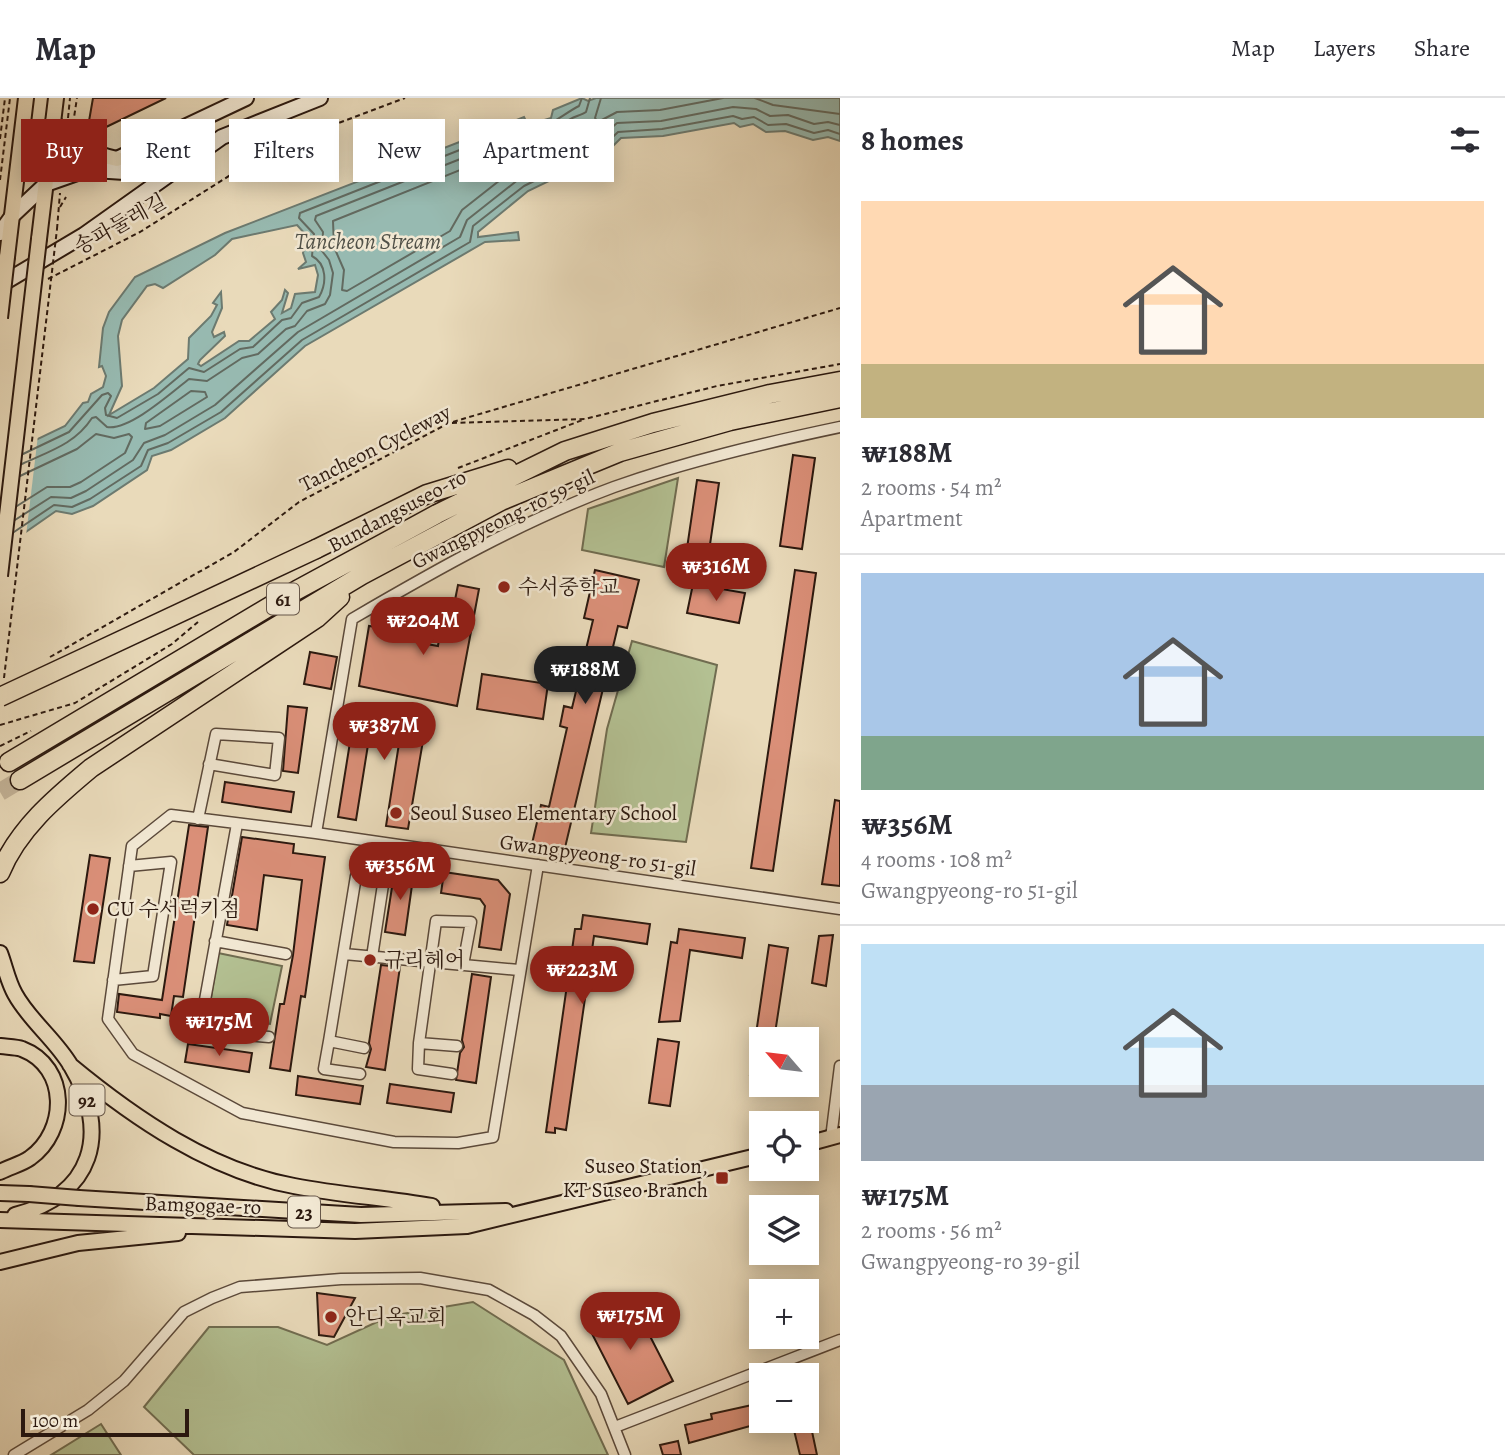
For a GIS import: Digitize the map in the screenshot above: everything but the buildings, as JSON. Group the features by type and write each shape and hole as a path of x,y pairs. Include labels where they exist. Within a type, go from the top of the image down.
{"highway":[{"name":"Bundangsuseo-ro","path":"9,762 297,590 437,514 565,451 666,420 770,394 840,381"},
{"name":"Bundangsuseo-ro","path":"20,780 362,575 501,501 620,452 730,421 840,398"},
{"path":"1,688 316,549 427,494 565,451"},
{"path":"0,873 30,824 91,768 317,618 362,575"}],"main road":[{"path":"0,318 26,98"},
{"path":"54,119 57,98"},
{"path":"107,157 117,159"},
{"path":"0,576 46,184"},
{"name":"92","path":"0,953 15,994 70,1065 87,1100 93,1128 88,1159 72,1187 52,1202 0,1219"},
{"path":"0,1046 22,1049 39,1062 54,1080 61,1104 47,1139 31,1157 0,1172"},
{"path":"70,1065 116,1103 184,1144 235,1168 292,1186 454,1210"},
{"name":"Bamgogae-ro","path":"0,1219 409,1230 467,1226 749,1158"},
{"name":"Bamgogae-ro","path":"0,1193 361,1216 454,1210 529,1212"},
{"name":"23","path":"0,1262 78,1244 234,1227"}],"street":[{"path":"107,163 246,98"},
{"path":"107,171 140,173 320,98"},
{"path":"0,285 84,235 222,137"},
{"path":"0,233 13,215 46,184 52,182"},
{"name":"Gwangpyeong-ro 59-gil","path":"316,832 352,619 451,562 614,487 759,444 840,428"},
{"path":"198,819 209,764 216,734 279,738 275,775 209,764"},
{"name":"Gwangpyeong-ro 51-gil","path":"519,970 493,1137 458,1143 394,1142 242,1113 133,1054 108,1019 132,846 171,815 316,832 389,845 840,909"},
{"path":"237,824 215,941 202,1031 269,1037"},
{"path":"372,957 389,845"},
{"path":"113,980 153,976 171,862 129,866"},
{"path":"344,954 519,970 538,865"},
{"path":"356,876 324,1069 360,1074"},
{"path":"452,1074 418,1069 419,1043 436,920 471,922 463,965"},
{"path":"215,941 286,954"},
{"path":"329,1041 364,1048"},
{"path":"419,1043 457,1046"},
{"path":"835,1137 840,1066"},
{"path":"14,1455 88,1410 124,1381 184,1312 240,1287 341,1279 420,1278 489,1290 534,1315 561,1336 601,1394 625,1455"},
{"path":"615,1427 840,1340"}],"path":[{"path":"0,139 5,98"},
{"path":"0,180 10,98"},
{"name":"송파둘레길","path":"47,279 140,232 275,147 405,98"},
{"path":"1,688 57,229 60,208 66,197"},
{"name":"Tancheon Cycleway","path":"45,660 234,552 299,502 449,423 840,307"},
{"path":"449,423 585,419 730,383 840,364"},
{"path":"1,688 11,679"},
{"path":"0,725 75,703"}],"green space":[{"path":"678,478 664,567 582,550 588,509"},
{"path":"632,641 717,665 686,842 591,833 607,729"},
{"path":"218,953 282,966 270,1024 208,1017"},
{"path":"473,1302 564,1360 608,1455 194,1455 144,1407 209,1327 278,1327 327,1345 390,1316"},
{"path":"101,1424 121,1455 51,1455"}],"water":[{"name":"Tancheon Stream","path":"582,98 588,101 596,98 840,98 840,141 828,137 813,140 785,131 766,132 753,124 740,127 734,123 663,136 621,138 614,145 614,119 548,119 551,118 553,110"},
{"name":"Tancheon Stream","path":"459,142 459,182 547,182 528,191 478,232 478,237 518,232 519,240 485,242 305,346 225,418 171,450 152,456 147,470 93,506 72,514 56,511 0,550 0,457 65,426 83,403 88,402 91,394 103,387 106,376 102,366 99,367 103,328 109,312 135,277 225,233 356,182 445,182 445,148","holes":["297,225 307,236 303,253 306,262 298,269 315,265 318,275 315,292 295,294 291,308 282,313 288,293 285,290 282,300 271,312 275,319 249,341 239,341 201,366 198,364 200,360 225,336 224,332 214,337 212,332 222,308 221,292 213,303 217,305 211,316 189,338 188,359 154,388 109,415 122,386 118,336 122,320 147,286 155,284 163,288 215,255 232,239"]}],"pier":[{"path":"38,435 26,536 0,554 0,453"}],"tunnel":[{"path":"0,792 20,780"}],"place":[{"name":"수서중학교","path":"504,587"},
{"name":"Seoul Suseo Elementary School","path":"396,813"},
{"name":"CU 수서럭키점","path":"93,909"},
{"name":"규리헤어","path":"370,960"},
{"name":"Suseo Station, KT Suseo Branch","path":"722,1178"},
{"name":"안디옥교회","path":"331,1317"}]}
